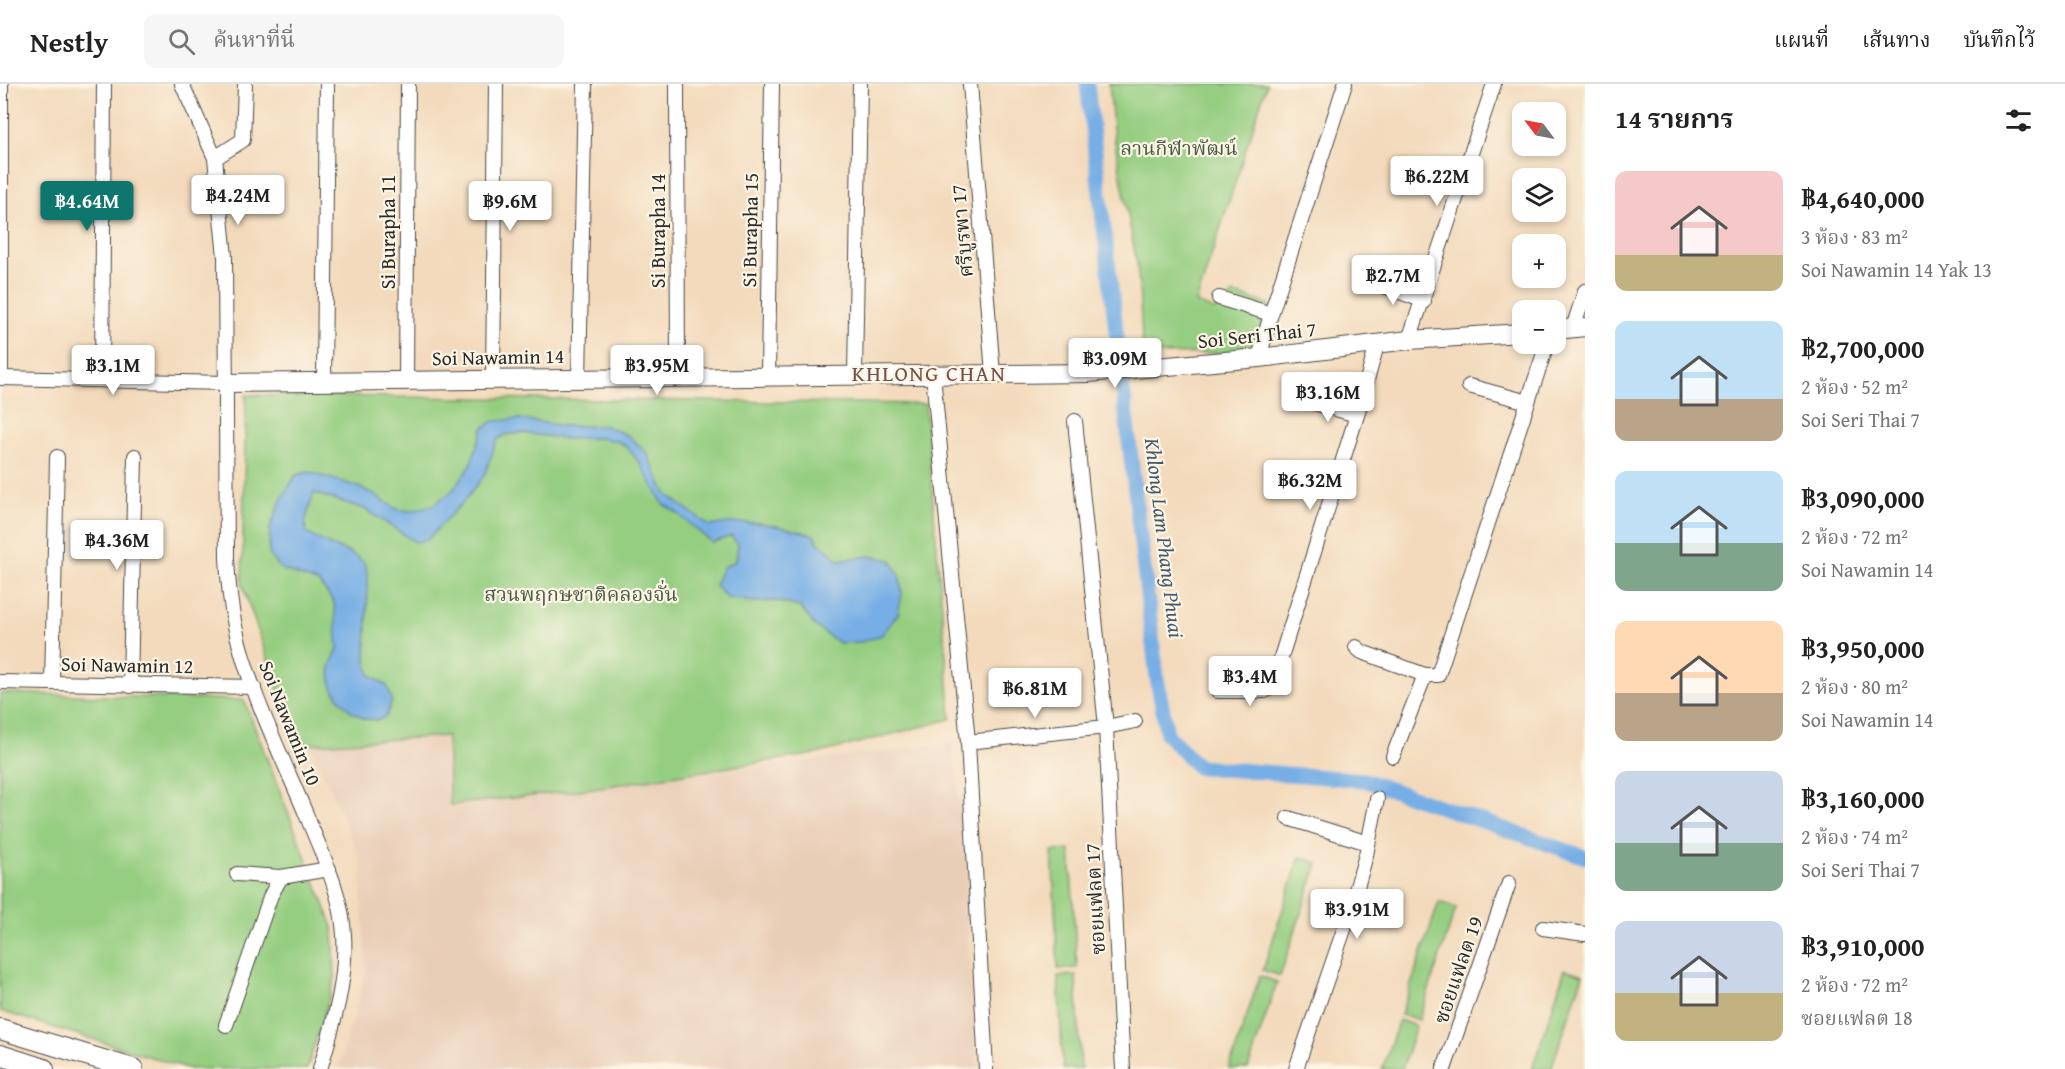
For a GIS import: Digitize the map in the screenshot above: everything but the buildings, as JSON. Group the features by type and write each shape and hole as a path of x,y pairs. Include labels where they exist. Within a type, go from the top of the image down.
{"main road":[{"path":"0,1029 133,1069"},
{"path":"3,1060 44,1069"}],"street":[{"path":"1,84 1,378"},
{"path":"102,380 104,84"},
{"name":"Soi Nawamin 10","path":"182,84 214,158 225,257 227,558 229,593 235,627 254,687 329,869 344,932 345,959 339,998 320,1069"},
{"path":"214,158 243,140 245,84"},
{"path":"324,381 327,84"},
{"name":"Si Burapha 11","path":"406,381 408,84"},
{"path":"493,380 496,84"},
{"path":"579,379 585,84"},
{"name":"Si Burapha 14","path":"678,84 678,378"},
{"name":"Si Burapha 15","path":"768,377 772,84"},
{"path":"855,376 860,84"},
{"name":"ศรีบูรพา 17","path":"970,84 993,375"},
{"path":"1259,358 1345,84"},
{"path":"1409,340 1424,301 1494,84"},
{"path":"1373,282 1424,301"},
{"path":"1571,328 1585,291"},
{"path":"1219,298 1271,314"},
{"name":"Soi Seri Thai 7","path":"1139,369 1259,358 1409,340 1512,334"},
{"path":"1218,691 1265,691 1272,686 1377,345"},
{"path":"1356,647 1362,652 1425,675 1438,675 1544,354"},
{"name":"Soi Nawamin 14","path":"1,378 226,383 1088,374 1139,369"},
{"path":"933,375 968,742 986,1069"},
{"path":"1469,386 1528,402"},
{"path":"1307,400 1357,415"},
{"name":"ซอยแฟลต 17","path":"1075,421 1106,726 1123,1069"},
{"path":"130,686 135,456"},
{"path":"52,683 57,457"},
{"path":"1392,756 1425,675"},
{"name":"Soi Nawamin 12","path":"0,682 254,687"},
{"path":"968,742 1106,726 1135,720"},
{"path":"1296,1069 1350,912 1377,799"},
{"path":"1288,818 1368,843"},
{"path":"237,874 281,877 329,869"},
{"path":"226,1025 271,895 281,877"},
{"name":"ซอยแฟลต 19","path":"1444,1069 1509,883"},
{"path":"1543,928 1585,934"}],"shaded area":[{"path":"447,736 451,805 952,743 975,919 967,920 978,1069 338,1069 366,970 360,858 310,744"}],"green space":[{"name":"ลานกีฬาพัฒน์","path":"1109,84 1267,84 1196,303 1215,310 1234,294 1269,304 1252,353 1143,354 1138,270 1114,137"},
{"name":"สวนพฤกษชาติคลองจั่น","path":"246,395 925,404 951,719 816,754 574,791 450,805 447,736 297,745 242,584"},
{"path":"0,693 244,700 333,927 335,979 307,1069 190,1069 0,1011"},
{"path":"1070,850 1077,968 1058,969 1052,851"},
{"path":"1300,857 1318,863 1280,976 1263,970"},
{"path":"1439,902 1456,908 1419,1020 1401,1014"},
{"path":"1565,969 1583,975 1551,1069 1532,1069"},
{"path":"1076,975 1081,1069 1063,1069 1058,976"},
{"path":"1260,976 1277,982 1248,1069 1229,1069"},
{"path":"1399,1020 1416,1026 1402,1069 1382,1069"}],"water":[{"path":"519,419 564,426 606,426 629,436 647,453 666,494 710,526 750,523 775,526 814,535 818,542 839,560 870,556 891,560 899,574 902,594 898,614 882,635 861,642 839,643 815,626 800,607 776,601 754,602 727,598 715,585 723,567 736,561 738,544 731,536 712,543 676,512 663,504 639,462 627,447 617,441 599,438 568,439 522,433 505,435 497,440 484,476 466,499 427,540 415,542 365,509 314,493 305,522 306,532 358,558 364,563 368,576 366,662 370,675 387,686 392,700 386,717 378,720 365,719 351,711 340,700 331,685 330,666 338,649 334,602 319,583 281,569 269,554 270,528 282,498 296,475 309,472 356,486 374,494 396,509 411,511 433,505 453,490 470,466 483,428 494,421"}],"waterway":[{"name":"Khlong Lam Phang Phuai","path":"1087,84 1157,678 1167,734 1198,767 1364,780 1585,857"}],"district":[{"name":"KHLONG CHAN","path":"929,373"}]}
